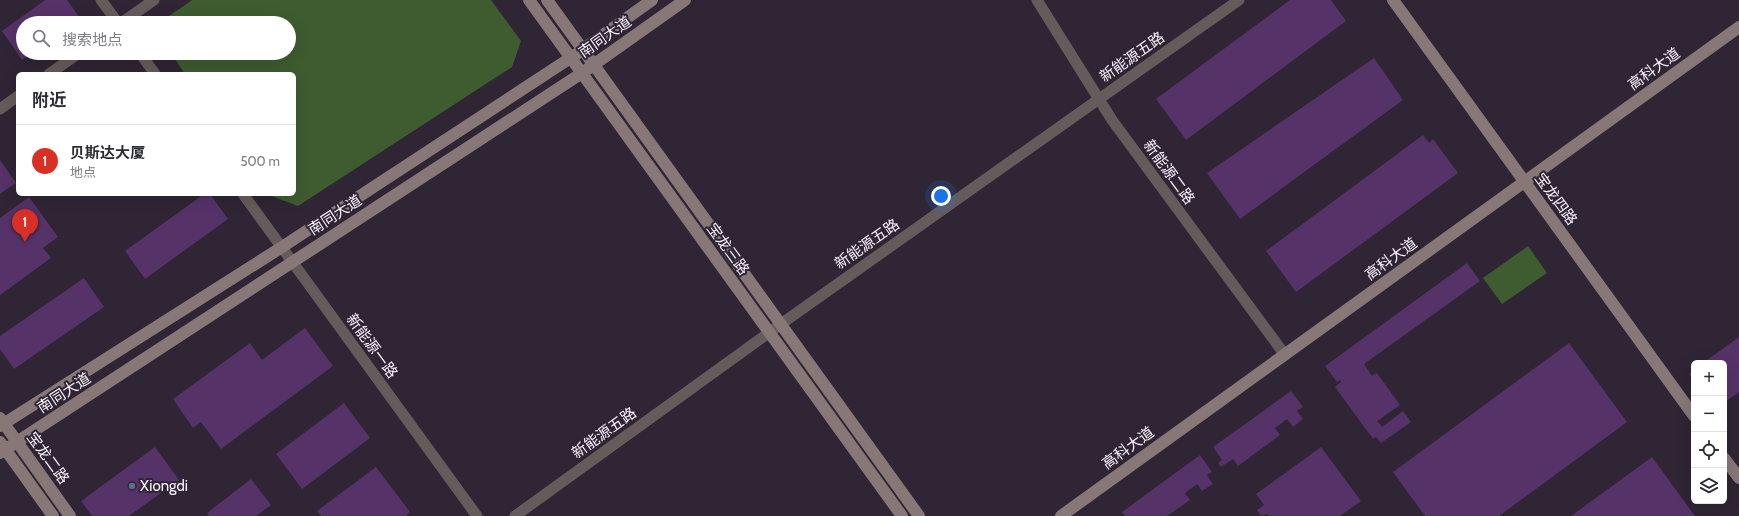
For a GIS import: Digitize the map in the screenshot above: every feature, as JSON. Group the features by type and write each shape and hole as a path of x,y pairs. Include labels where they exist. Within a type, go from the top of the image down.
{"street":[{"path":"101,0 113,16"},
{"path":"132,16 154,0"},
{"name":"宝龙三路","path":"529,0 902,516"},
{"name":"宝龙三路","path":"547,0 919,516"},
{"name":"南同大道","path":"1,422 282,247 583,50 652,0"},
{"name":"南同大道","path":"2,448 18,442 582,73 685,0"},
{"name":"新能源二路","path":"1037,0 1112,120 1285,355"},
{"name":"新能源五路","path":"515,516 769,332 1239,0"},
{"name":"宝龙四路","path":"1393,0 1691,412"},
{"name":"高科大道","path":"1061,516 1739,27"},
{"path":"53,72 69,60"},
{"path":"145,60 154,72"},
{"path":"0,109 16,97"},
{"name":"新能源一路","path":"244,196 477,516"},
{"name":"宝龙二路","path":"1,422 18,442 70,516"},
{"name":"宝龙二路","path":"2,448 53,516"},
{"path":"1727,462 1739,478"}],"green space":[{"path":"192,0 491,0 521,41 512,67 298,206 271,196 296,196 296,72 184,72 176,60 296,60 296,16 169,16"},
{"path":"1528,246 1547,273 1502,304 1483,278"}],"building":[{"path":"45,0 67,0 79,16 23,16"},
{"path":"1290,0 1331,0 1346,21 1186,140 1156,99"},
{"path":"16,21 16,51 2,31"},
{"path":"1374,58 1403,100 1240,219 1207,173"},
{"path":"1423,135 1429,143 1433,139 1458,173 1296,292 1266,251"},
{"path":"0,160 16,183 0,194"},
{"path":"201,196 211,196 228,219 145,279 125,251"},
{"path":"29,197 58,237 43,248 51,258 0,295 0,218"},
{"path":"1467,263 1480,281 1364,364 1372,376 1377,373 1400,405 1377,421 1382,427 1403,411 1411,422 1381,443 1376,437 1373,439 1335,387 1341,382 1340,380 1337,382 1325,366"},
{"path":"84,278 104,307 14,369 0,349 0,336"},
{"path":"305,328 333,366 221,449 201,422 193,428 173,399 250,343 262,360"},
{"path":"1739,337 1739,392 1727,401 1727,360 1707,360"},
{"path":"1569,343 1627,422 1499,516 1425,516 1393,472"},
{"path":"1291,391 1303,407 1297,411 1303,419 1293,427 1287,419 1275,428 1280,435 1238,466 1233,459 1221,467 1218,463 1222,460 1213,447"},
{"path":"344,403 370,438 302,489 276,454"},
{"path":"155,447 179,480 129,516 92,516 81,501"},
{"path":"1321,447 1361,501 1340,516 1269,516 1267,514 1261,516 1257,510 1264,505 1256,494"},
{"path":"1200,455 1212,472 1207,475 1213,484 1202,491 1197,484 1185,493 1190,500 1167,516 1125,516 1122,512"},
{"path":"1652,457 1695,516 1571,516"},
{"path":"376,467 410,512 406,516 321,516 317,511"},
{"path":"251,479 271,505 256,516 209,516 207,513"}],"place":[{"name":"贝斯达大厦","path":"25,242"},
{"name":"Xiongdi","path":"132,486"}]}
